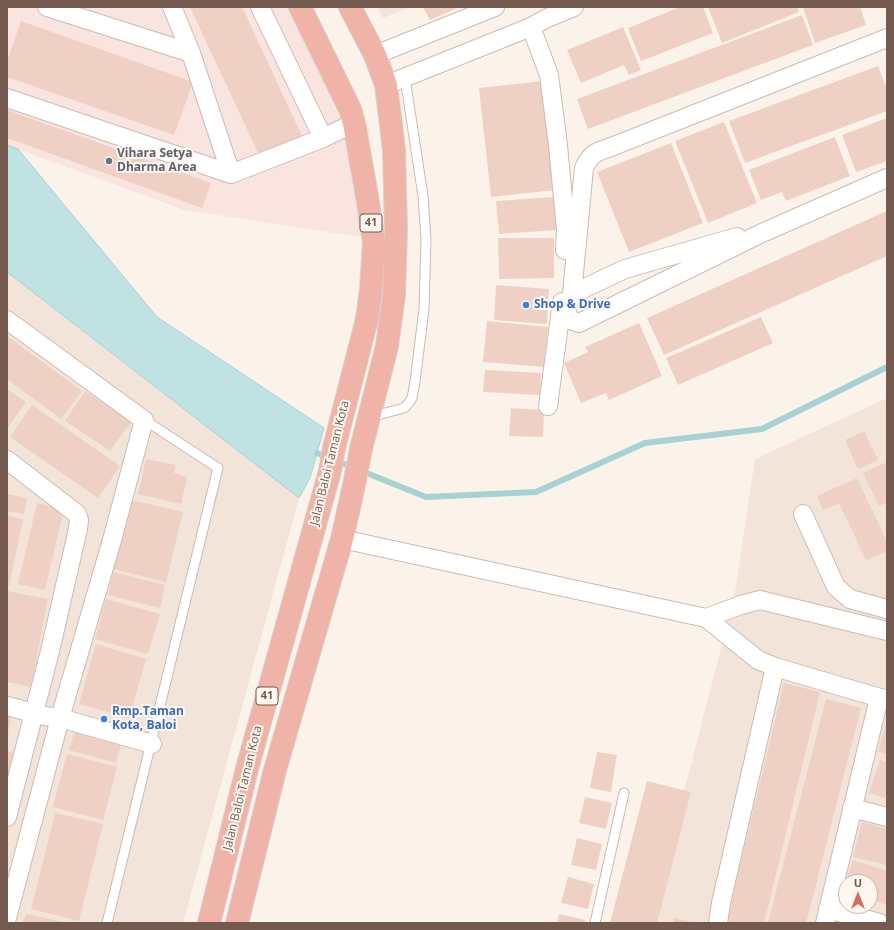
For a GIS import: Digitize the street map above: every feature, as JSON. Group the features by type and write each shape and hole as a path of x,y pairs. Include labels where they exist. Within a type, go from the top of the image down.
{"highway":[{"name":"Jalan Baloi Taman Kota","path":"210,923 248,766 330,471 334,448 367,319 372,282 374,242 354,122 350,109 300,7"},
{"name":"41","path":"240,922 275,770 342,539 361,449 387,346 394,295 396,230 394,157 395,81 375,55 350,7"},
{"path":"248,766 275,770"}],"street":[{"path":"47,7 191,54"},
{"path":"172,7 191,54 231,174"},
{"path":"260,7 323,138"},
{"path":"375,55 495,7"},
{"path":"395,81 531,27 545,19 574,7"},
{"path":"531,27 549,75 558,145 566,230 562,300 548,406"},
{"path":"886,42 598,152 589,158 584,168 572,294 566,310 570,320 579,323 762,234 887,178"},
{"path":"7,98 231,174 323,138 354,122"},
{"path":"572,294 624,269 733,238 762,234"},
{"path":"7,320 143,419 112,540 60,718 7,918"},
{"path":"7,460 77,514 79,520 50,652 7,817"},
{"path":"803,514 836,588 850,598 887,609"},
{"path":"342,539 706,618 758,660 775,667 883,699 852,808 826,916 879,923"},
{"path":"706,618 741,605 760,600 887,631"},
{"path":"718,923 721,903 775,667"},
{"path":"7,706 60,718 152,744"},
{"path":"852,808 887,817"}],"lane":[{"path":"369,418 404,408 412,398 424,309 426,239 423,196 395,81"},
{"path":"107,923 152,744 218,468 143,419"},
{"path":"595,923 624,793"}],"shaded area":[{"path":"7,7 298,7 369,129 374,239 184,210 7,145"},
{"path":"377,7 411,7 383,18"},
{"path":"7,272 299,498 183,923 7,923"},
{"path":"887,398 887,923 650,923 734,598 755,459"}],"water":[{"path":"7,145 18,149 157,317 324,428 310,478 299,498 7,272"}],"building":[{"path":"190,7 242,7 302,136 259,155"},
{"path":"423,7 459,7 430,20"},
{"path":"680,7 703,7 713,33 641,61 628,28"},
{"path":"708,7 797,7 799,12 722,43"},
{"path":"803,7 860,7 866,25 815,43"},
{"path":"802,15 813,45 588,129 577,99"},
{"path":"21,21 193,82 174,135 7,77 7,61"},
{"path":"623,27 641,70 629,75 624,65 581,83 567,50"},
{"path":"878,66 887,89 887,111 745,163 729,121"},
{"path":"543,81 555,190 491,197 479,88"},
{"name":"Vihara Setya Dharma Area","path":"7,110 211,183 202,208 7,138"},
{"path":"887,118 887,161 856,172 842,135"},
{"path":"724,122 757,203 708,223 675,141"},
{"path":"835,137 850,176 786,201 782,192 761,200 749,170"},
{"path":"671,143 703,223 629,252 597,172"},
{"path":"555,197 558,230 499,234 496,201"},
{"path":"887,211 887,256 664,355 647,318"},
{"path":"498,238 554,238 554,278 499,279"},
{"path":"496,285 549,289 547,324 494,320"},
{"path":"761,317 773,343 678,385 666,358"},
{"path":"487,321 548,327 544,367 483,362"},
{"path":"639,323 662,376 609,400 606,393 581,403 564,363 588,352 585,347"},
{"path":"7,336 82,391 61,419 7,379"},
{"path":"485,370 541,373 540,395 483,392"},
{"path":"7,389 26,402 7,429"},
{"path":"85,391 131,422 110,451 65,421"},
{"path":"32,405 120,466 98,498 10,437"},
{"path":"511,408 544,410 543,437 509,436"},
{"path":"864,431 878,460 858,469 845,440"},
{"path":"146,459 176,465 174,473 187,477 181,504 138,494"},
{"path":"887,462 887,502 879,506 863,473"},
{"path":"857,478 887,542 887,551 866,560 839,503 823,510 817,496"},
{"path":"7,494 27,498 24,514 7,511"},
{"path":"131,500 183,512 166,582 113,569"},
{"path":"37,503 64,509 45,590 18,584"},
{"path":"7,515 23,519 9,586 7,586"},
{"path":"113,572 165,585 160,608 108,595"},
{"path":"7,591 48,599 31,687 7,682"},
{"path":"106,599 160,614 148,654 95,639"},
{"path":"96,644 146,659 129,718 79,704"},
{"path":"784,683 820,692 771,895 764,923 726,923"},
{"path":"826,699 861,708 812,900 806,923 768,923"},
{"path":"7,715 11,716 8,733 7,733"},
{"path":"887,720 887,754 878,752"},
{"path":"75,730 121,744 116,763 69,750"},
{"path":"7,751 16,753 7,784"},
{"path":"597,752 617,755 611,792 590,788"},
{"path":"67,754 117,767 103,820 53,807"},
{"path":"880,760 887,762 887,799 869,793"},
{"path":"647,781 691,792 657,923 610,923"},
{"path":"585,797 612,803 606,829 579,823"},
{"path":"55,813 103,824 79,921 31,909"},
{"path":"862,822 887,829 887,865 853,857"},
{"path":"577,838 602,844 596,870 571,865"},
{"path":"853,860 887,871 887,905 878,902 878,874 848,874"},
{"path":"568,877 594,884 588,909 561,903"},
{"path":"26,914 64,922 64,923 23,923"},
{"path":"559,914 585,920 584,923 557,923"},
{"path":"674,918 692,922 692,923 673,923"}],"waterway":[{"path":"317,453 426,497 536,492 645,443 762,429 887,367"}],"place":[{"name":"Vihara Setya Dharma Area","path":"109,161"},
{"name":"Shop & Drive","path":"526,305"},
{"name":"Rmp.Taman Kota, Baloi","path":"104,719"}]}
